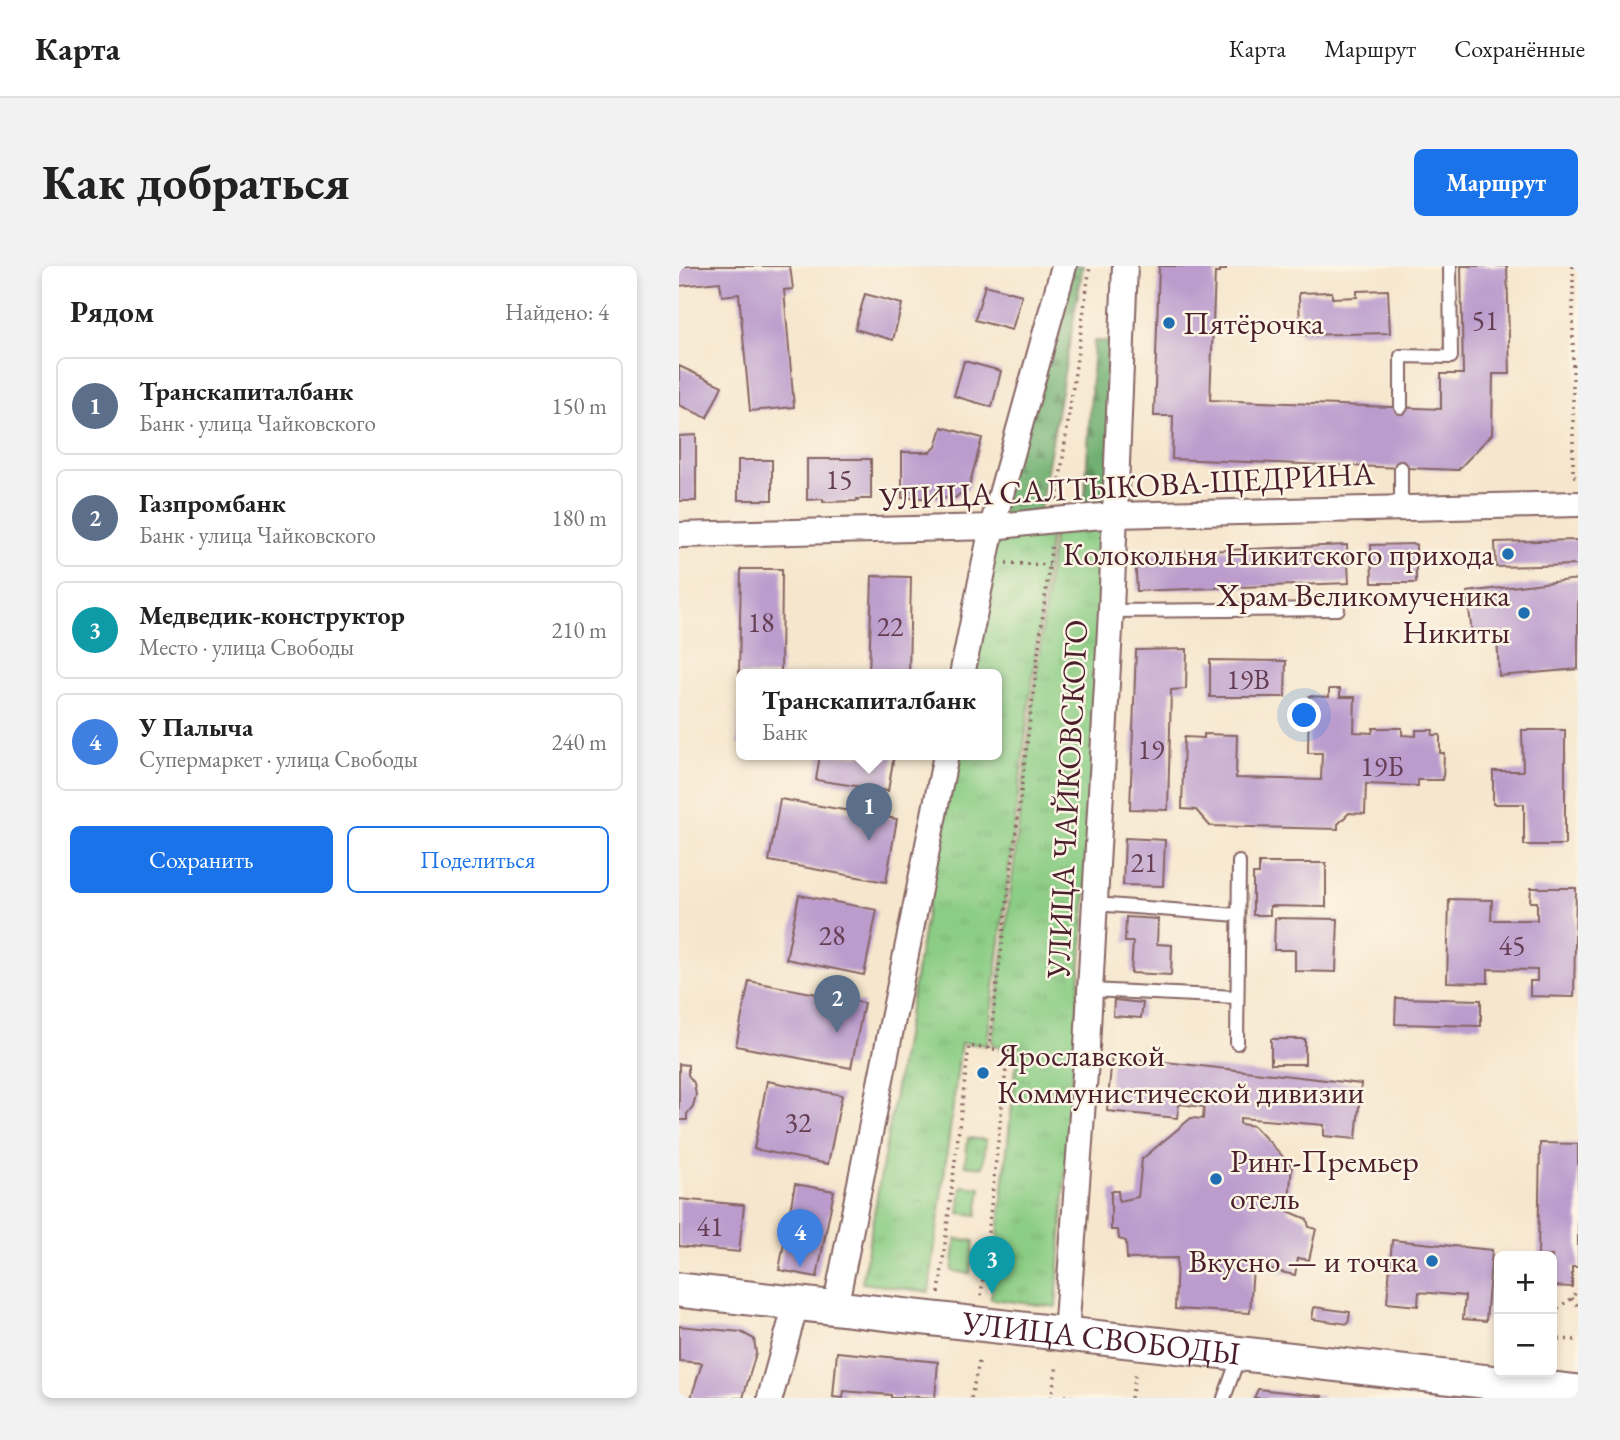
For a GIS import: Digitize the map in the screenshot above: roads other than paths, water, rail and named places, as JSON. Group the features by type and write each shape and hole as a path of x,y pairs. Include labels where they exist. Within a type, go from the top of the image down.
{"main road":[{"name":"УЛИЦА СВОБОДЫ","path":"679,1290 835,1308 1061,1349 1240,1353 1578,1394"}],"street":[{"path":"963,669 992,527 1064,266"},
{"name":"УЛИЦА ЧАЙКОВСКОГО","path":"1061,1349 1090,990 1111,611 1125,266"},
{"name":"УЛИЦА САЛТЫКОВА-ЩЕДРИНА","path":"679,535 992,527 1115,515 1578,504"},
{"path":"835,1308 945,760"},
{"path":"770,1398 796,1304"}],"lane":[{"path":"1401,407 1401,356 1451,357 1450,266"},
{"path":"1401,468 1401,507"},
{"path":"1111,611 1338,609"},
{"path":"1237,1043 1239,862"},
{"path":"1095,904 1238,915"},
{"path":"1090,990 1237,997"},
{"path":"1224,1398 1240,1353"}],"place":[{"name":"Пятёрочка","path":"1169,323"},
{"name":"Колокольня Никитского прихода","path":"1508,554"},
{"name":"Храм Великомученика Никиты","path":"1524,613"},
{"name":"Транскапиталбанк","path":"869,841"},
{"name":"Газпромбанк","path":"837,1033"},
{"name":"Ярославской Коммунистической дивизии","path":"983,1073"},
{"name":"Ринг-Премьер отель","path":"1216,1179"},
{"name":"Вкусно — и точка","path":"1432,1261"},
{"name":"У Палыча","path":"800,1267"},
{"name":"Медведик-конструктор","path":"992,1294"}]}
